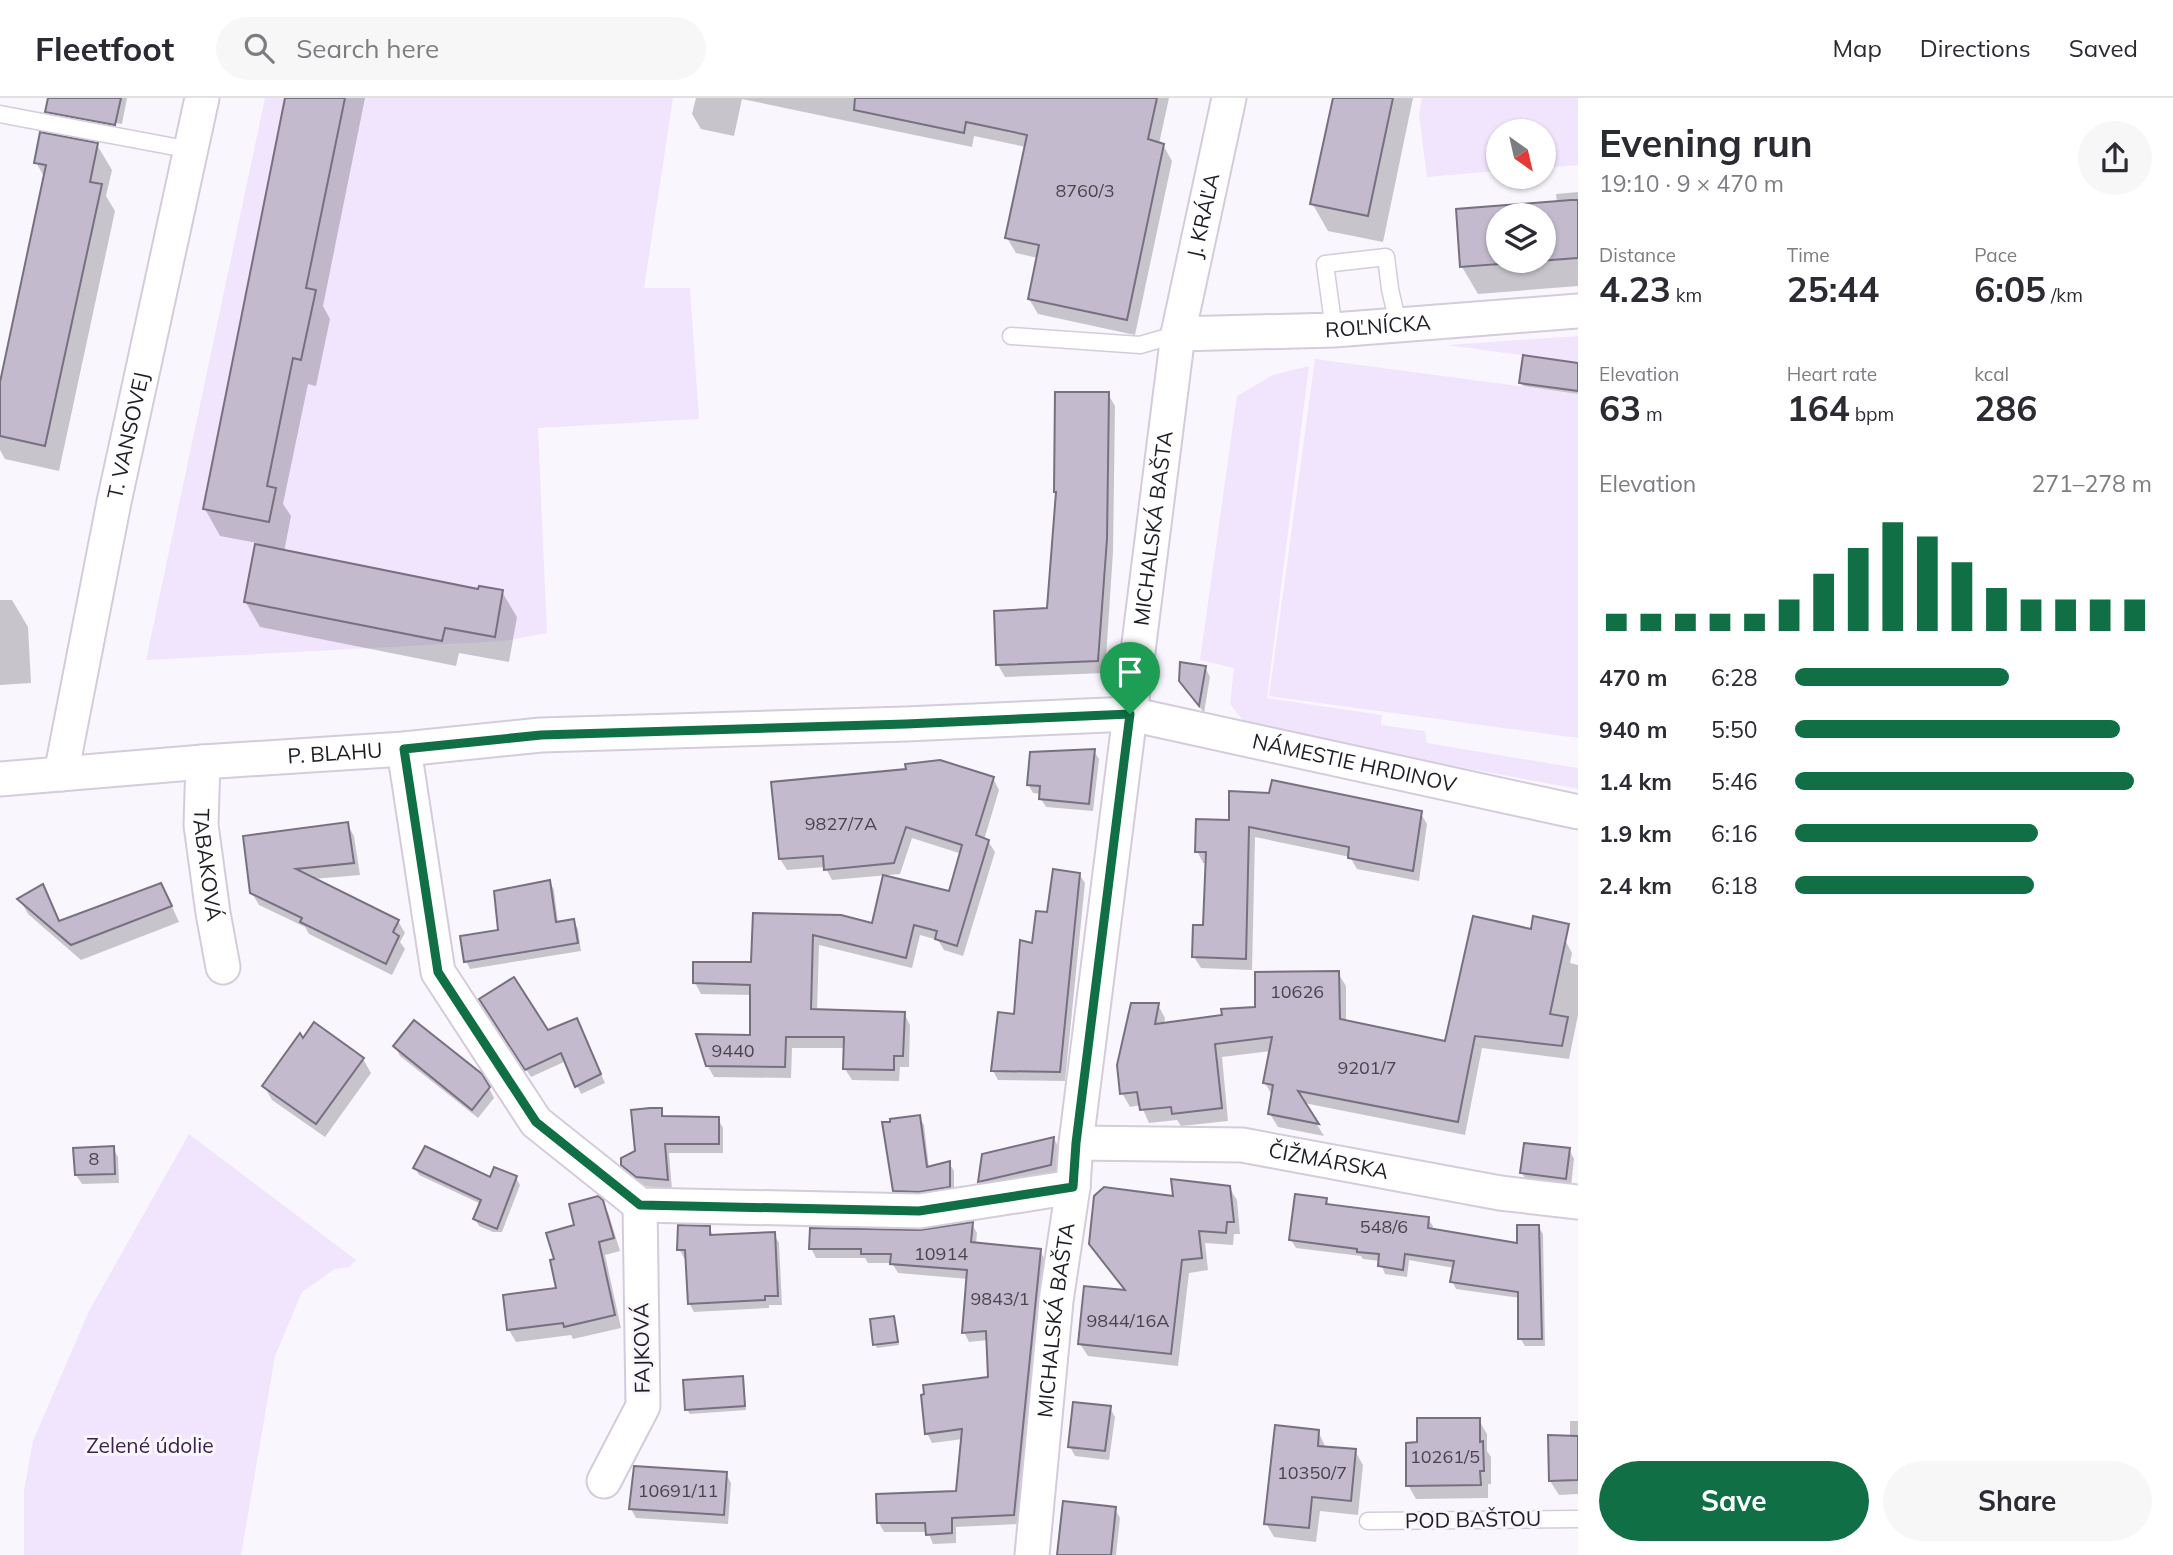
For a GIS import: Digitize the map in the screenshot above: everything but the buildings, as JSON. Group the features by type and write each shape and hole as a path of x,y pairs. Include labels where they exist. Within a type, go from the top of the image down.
{"street":[{"name":"T. VANSOVEJ","path":"61,774 114,502 202,98"},
{"name":"J. KRÁĽA","path":"1178,334 1229,98"},
{"name":"ROĽNÍCKA","path":"1178,334 1334,330 1578,311"},
{"name":"MICHALSKÁ BAŠTA","path":"1032,1555 1056,1301 1073,1187 1076,1143 1178,334"},
{"name":"P. BLAHU","path":"0,779 404,749 541,735 892,725 1130,714"},
{"name":"NÁMESTIE HRDINOV","path":"1130,714 1578,812"},
{"path":"404,749 438,972 536,1122 640,1205 919,1211 1073,1187"},
{"name":"TABAKOVÁ","path":"204,762 201,825 223,967"},
{"name":"ČIŽMÁRSKA","path":"1076,1143 1242,1145 1500,1193 1578,1202"},
{"name":"FAJKOVÁ","path":"604,1481 643,1406 640,1205"}],"lane":[{"path":"0,114 191,150"},
{"path":"1334,330 1325,264 1386,257 1398,324"},
{"path":"1011,336 1140,345 1178,334"},
{"name":"POD BAŠTOU","path":"1368,1521 1578,1519"}],"green space":[{"path":"265,98 673,98 644,288 690,288 699,419 538,428 547,633 504,641 146,660"},
{"path":"1422,98 1578,98 1578,165 1556,167 1556,119 1486,119 1486,172 1427,177 1419,115"},
{"path":"1578,336 1578,363 1447,345"},
{"path":"1315,359 1578,394 1578,738 1269,696"},
{"path":"1309,366 1267,698 1382,715 1381,725 1425,731 1427,743 1578,768 1578,789 1249,728 1230,704 1234,668 1200,660 1237,396 1273,375"},
{"name":"Zelené údolie","path":"189,1134 356,1260 349,1267 335,1269 302,1292 275,1356 241,1555 24,1555 24,1490 33,1441 89,1311"}],"route":[{"path":"1130,714 1076,1143 1073,1187 919,1211 640,1205 536,1122 438,972 404,749 541,735 1130,714"}]}
